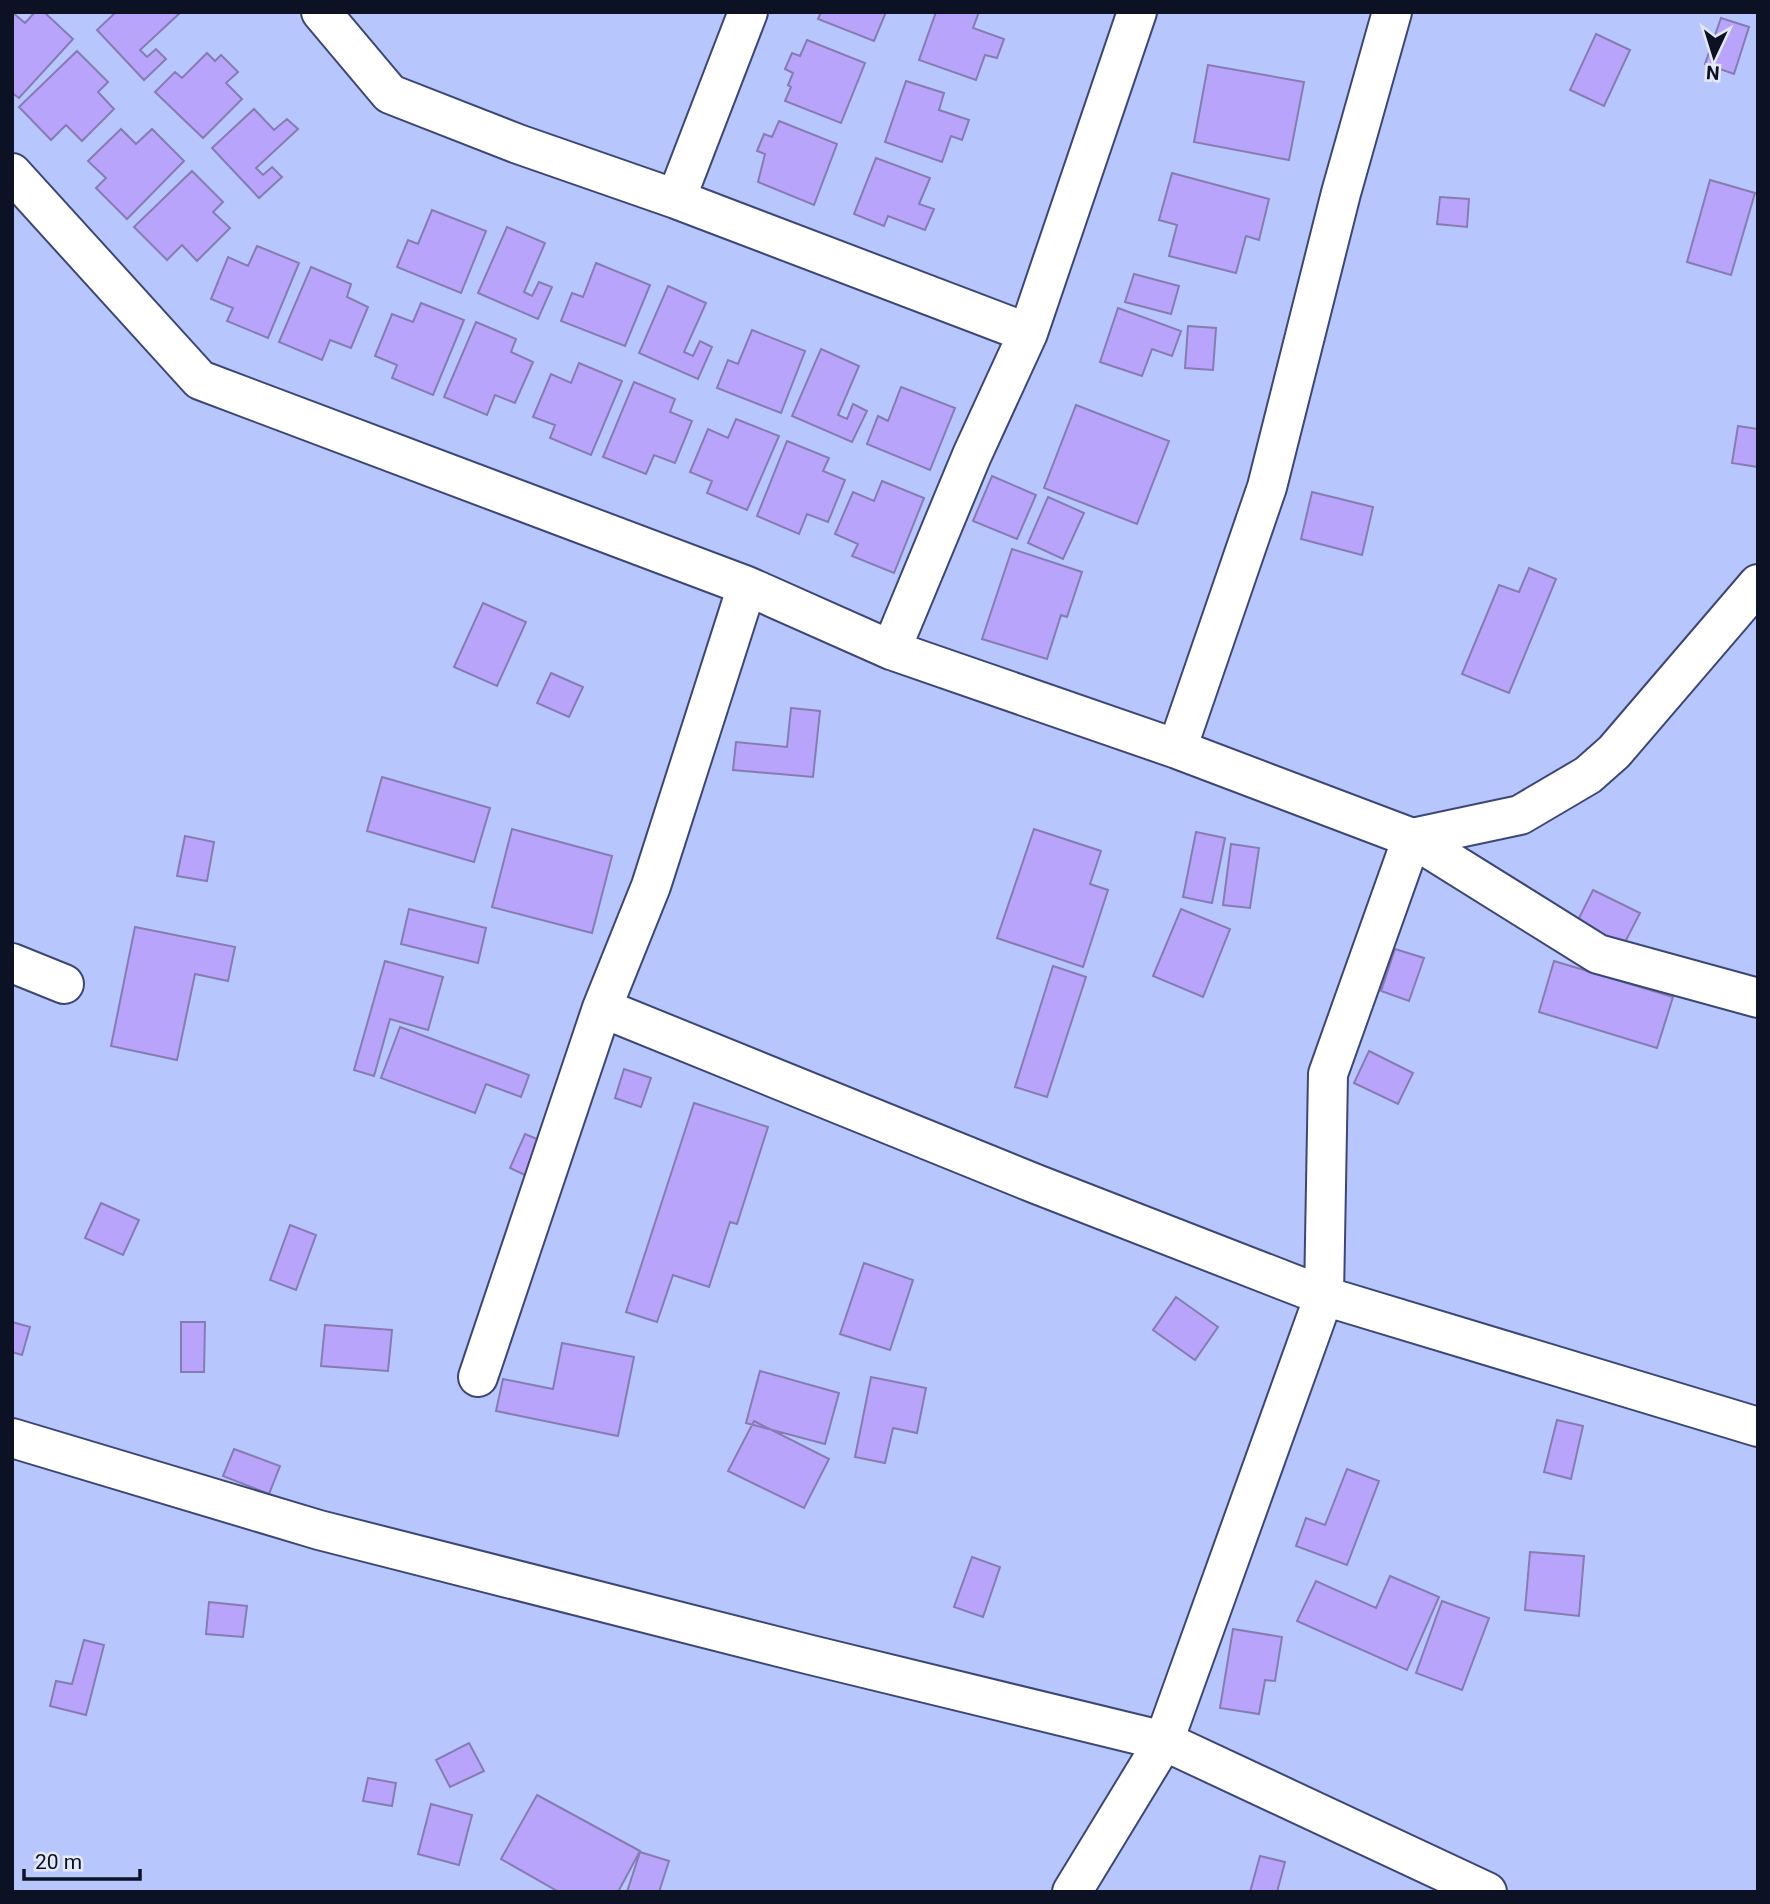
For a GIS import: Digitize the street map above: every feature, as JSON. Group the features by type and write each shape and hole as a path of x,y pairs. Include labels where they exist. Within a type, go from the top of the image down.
{"street":[{"path":"321,12 390,94 1028,333"},
{"path":"676,199 748,12"},
{"path":"891,650 972,455 1028,333 1137,12"},
{"path":"1177,749 1267,486 1341,193 1392,12"},
{"path":"12,173 200,380 747,586 891,650 1177,749 1412,838 1598,954 1758,998"},
{"path":"1412,838 1520,815 1588,775 1614,752 1758,584"},
{"path":"478,1377 602,1008 651,886 747,586"},
{"path":"1072,1892 1164,1741 1324,1296 1328,1074 1412,838"},
{"path":"12,963 64,984"},
{"path":"602,1008 1023,1179 1324,1296 1758,1427"},
{"path":"12,1438 319,1530 1164,1741 1488,1892"}],"building":[{"path":"12,12 25,23 35,12 44,12 73,39 19,98 12,93"},
{"path":"116,12 181,12 140,50 147,57 156,49 166,59 144,80 97,30"},
{"path":"821,12 886,12 874,41 818,19"},
{"path":"936,12 979,12 973,28 1004,39 997,58 985,55 976,80 919,60"},
{"path":"1721,18 1749,27 1734,74 1705,64"},
{"path":"1596,34 1630,50 1604,106 1570,90"},
{"path":"807,40 865,63 841,123 785,101 793,73 785,69 792,53 800,56"},
{"path":"77,51 108,82 98,92 114,109 82,141 66,125 51,140 19,107"},
{"path":"207,53 215,61 221,55 238,72 226,83 242,99 203,138 155,92 175,72 182,78"},
{"path":"1208,65 1304,82 1289,160 1194,142"},
{"path":"906,81 944,93 939,110 969,120 962,140 951,136 942,162 885,142"},
{"path":"254,109 274,130 287,119 298,129 256,168 263,175 272,167 282,177 259,198 212,148"},
{"path":"779,121 837,144 814,205 758,182 765,154 757,151 764,134 772,137"},
{"path":"121,129 136,144 152,129 184,161 127,219 96,188 106,178 88,161"},
{"path":"876,158 930,178 919,204 934,209 925,230 888,216 884,226 854,214"},
{"path":"192,171 223,202 213,212 230,228 197,261 182,245 167,260 134,227"},
{"path":"1172,173 1269,199 1259,240 1246,236 1236,273 1169,256 1177,225 1159,220"},
{"path":"1710,180 1755,193 1731,275 1687,262"},
{"path":"1440,197 1469,199 1467,227 1437,224"},
{"path":"432,210 486,231 461,293 397,267 408,240 418,244"},
{"path":"507,227 545,243 524,292 532,296 539,282 552,287 538,319 478,293"},
{"path":"257,246 299,263 268,338 227,321 233,308 211,299 228,257 248,266"},
{"path":"596,263 650,285 625,346 561,321 572,293 583,297"},
{"path":"311,267 351,284 347,297 368,307 351,348 330,340 322,360 279,342"},
{"path":"1134,274 1179,286 1171,314 1125,302"},
{"path":"668,286 706,303 684,352 693,356 700,341 712,347 698,379 639,353"},
{"path":"421,303 464,320 433,395 392,378 397,365 375,356 392,314 413,322"},
{"path":"1118,308 1181,331 1172,356 1152,349 1142,376 1100,362"},
{"path":"476,322 516,339 511,352 533,362 515,403 495,395 487,415 444,397"},
{"path":"1188,326 1216,328 1213,370 1185,368"},
{"path":"752,330 805,351 781,413 717,388 728,360 738,364"},
{"path":"821,349 859,366 838,415 847,419 853,404 867,411 852,442 792,416"},
{"path":"579,363 622,381 591,455 550,438 555,425 533,417 551,374 571,383"},
{"path":"634,382 675,399 670,412 692,421 675,463 654,455 646,474 603,457"},
{"path":"901,387 955,408 930,470 867,444 878,416 888,421"},
{"path":"1076,405 1169,441 1137,524 1044,488"},
{"path":"736,419 779,436 747,510 707,493 712,481 690,472 708,429 728,438"},
{"path":"1738,426 1758,429 1758,467 1732,463"},
{"path":"787,441 829,458 823,471 845,480 828,522 807,514 799,534 757,516"},
{"path":"992,476 1036,495 1017,539 973,521"},
{"path":"882,481 924,498 894,573 852,556 858,544 835,534 853,492 874,501"},
{"path":"1312,492 1373,507 1362,555 1301,539"},
{"path":"1048,497 1084,513 1063,559 1028,543"},
{"path":"1012,549 1082,572 1067,617 1061,615 1047,659 982,639"},
{"path":"1529,568 1556,579 1509,693 1462,674 1499,585 1519,592"},
{"path":"483,603 526,622 497,686 454,667"},
{"path":"551,673 583,687 569,717 537,703"},
{"path":"791,708 820,711 813,777 733,770 736,742 787,747"},
{"path":"382,777 490,808 474,862 367,831"},
{"path":"512,829 612,856 592,933 492,907"},
{"path":"1034,829 1101,851 1090,884 1108,890 1083,967 997,938"},
{"path":"1196,832 1225,838 1212,903 1183,897"},
{"path":"185,836 214,842 207,881 177,876"},
{"path":"1231,844 1259,848 1250,908 1223,905"},
{"path":"1593,890 1640,913 1620,952 1574,928"},
{"path":"409,909 486,928 478,963 401,944"},
{"path":"1181,909 1230,929 1203,997 1153,976"},
{"path":"135,927 235,947 228,981 195,974 177,1060 111,1046"},
{"path":"1395,949 1424,958 1409,1001 1381,991"},
{"path":"385,961 443,977 428,1030 390,1019 374,1076 354,1070"},
{"path":"1554,961 1673,997 1657,1048 1539,1012"},
{"path":"1053,966 1086,977 1047,1097 1015,1087"},
{"path":"400,1027 529,1075 521,1097 486,1084 475,1113 381,1078"},
{"path":"1369,1051 1413,1073 1398,1104 1354,1083"},
{"path":"624,1069 651,1078 641,1107 615,1098"},
{"path":"694,1103 768,1127 737,1224 730,1222 709,1287 673,1275 657,1322 626,1312"},
{"path":"525,1134 544,1142 529,1177 510,1168"},
{"path":"101,1203 139,1220 123,1255 85,1238"},
{"path":"290,1225 316,1235 296,1290 270,1280"},
{"path":"864,1263 913,1280 890,1350 840,1334"},
{"path":"1176,1297 1218,1327 1195,1360 1153,1330"},
{"path":"12,1322 30,1327 22,1355 12,1352"},
{"path":"181,1322 205,1322 204,1372 181,1372"},
{"path":"325,1325 392,1330 388,1371 321,1366"},
{"path":"562,1343 634,1357 618,1436 496,1411 503,1379 553,1389"},
{"path":"760,1371 839,1393 825,1444 746,1423"},
{"path":"871,1377 926,1388 917,1433 893,1428 885,1463 855,1457"},
{"path":"1557,1420 1583,1426 1571,1479 1544,1472"},
{"path":"754,1421 829,1459 804,1508 728,1471"},
{"path":"234,1449 280,1466 269,1494 223,1476"},
{"path":"1347,1469 1379,1481 1347,1565 1296,1546 1306,1518 1325,1525"},
{"path":"1530,1552 1584,1556 1579,1616 1525,1610"},
{"path":"972,1557 1000,1567 983,1617 954,1607"},
{"path":"1390,1576 1439,1597 1407,1670 1297,1621 1316,1581 1376,1608"},
{"path":"1442,1601 1489,1618 1462,1690 1416,1673"},
{"path":"209,1602 247,1606 243,1637 206,1634"},
{"path":"1233,1629 1282,1637 1275,1681 1265,1680 1259,1714 1220,1708"},
{"path":"84,1640 104,1645 86,1715 50,1706 56,1681 72,1684"},
{"path":"469,1743 484,1771 450,1787 436,1760"},
{"path":"368,1778 396,1783 392,1806 363,1801"},
{"path":"537,1795 640,1851 618,1892 559,1892 501,1859"},
{"path":"431,1804 472,1815 459,1865 418,1854"},
{"path":"640,1852 669,1861 659,1892 627,1892"},
{"path":"1260,1856 1285,1862 1277,1892 1250,1892"}]}
